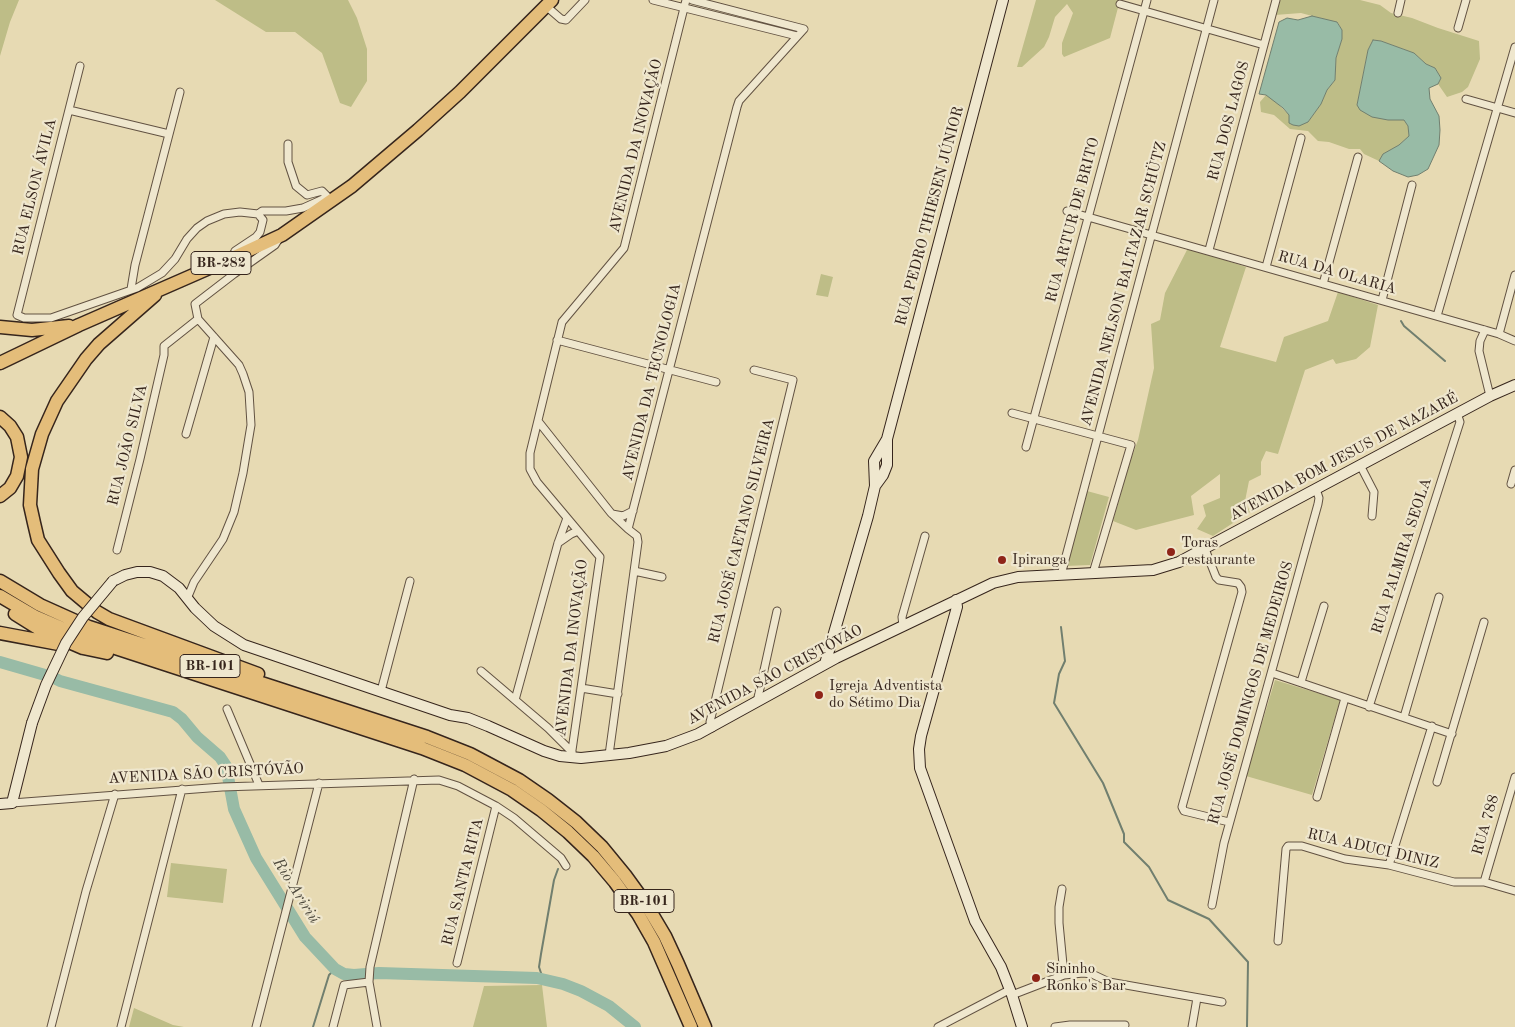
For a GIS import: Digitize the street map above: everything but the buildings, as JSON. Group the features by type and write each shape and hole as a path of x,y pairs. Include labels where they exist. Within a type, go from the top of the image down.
{"highway":[{"name":"BR-282","path":"0,363 79,325 282,235 352,186 418,130 549,3"},
{"path":"161,289 149,302 99,344 86,359 57,401 42,434 32,469 30,505 38,540 72,591 97,612 244,668 274,681 300,696"},
{"path":"0,327 32,330 79,325"},
{"path":"0,417 10,426 17,437 21,457 17,476 10,488 0,496"},
{"name":"BR-101","path":"0,581 40,605 90,627 426,737 470,754 519,780 562,811 589,834 625,874 646,904 678,964 705,1027"},
{"name":"BR-101","path":"0,596 34,616 67,631 431,752 482,773 527,800 555,820 580,843 626,896 654,942 691,1027"},
{"name":"BR-101","path":"0,604 39,629 83,648 175,668"},
{"path":"0,633 83,648"}],"main road":[{"name":"RUA PEDRO THIESEN JÚNIOR","path":"825,664 834,637 874,486 878,474 888,458 887,440 1002,0"},
{"name":"AVENIDA BOM JESUS DE NAZARÉ","path":"956,600 993,583 1018,577 1154,570 1179,562 1490,396 1515,385"},
{"name":"RUA PEDRO THIESEN JÚNIOR","path":"878,474 874,461 887,440"},
{"path":"877,454 885,455 888,458"},
{"name":"AVENIDA SÃO CRISTÓVÃO","path":"0,804 12,803 32,723 46,685 66,643 83,617 113,581 137,572 157,574 174,583 214,626 244,645 450,715 468,718 544,751 572,754 581,758 629,753 666,746 712,728 825,664 956,600"},
{"path":"956,600 957,607 921,736 919,760 975,921 1000,967 1022,1027"},
{"path":"834,637 849,652"}],"street":[{"path":"549,3 561,19 566,20 585,0"},
{"path":"653,0 685,4 798,36"},
{"name":"AVENIDA DA TECNOLOGIA","path":"629,526 739,101 804,29 692,0"},
{"name":"RUA ARTUR DE BRITO","path":"1026,447 1147,0"},
{"name":"AVENIDA NELSON BALTAZAR SCHÜTZ","path":"1061,575 1214,0"},
{"name":"RUA DOS LAGOS","path":"1209,250 1276,0"},
{"path":"1398,13 1401,0"},
{"path":"1458,28 1466,0"},
{"name":"AVENIDA DA INOVAÇÃO","path":"572,754 600,559 537,482 530,468 530,453 562,322 624,248 685,4"},
{"path":"1120,4 1264,45"},
{"path":"1437,316 1515,47"},
{"name":"RUA ELSON ÁVILA","path":"80,66 17,315 24,318 51,318 131,289"},
{"path":"131,289 135,265 180,92"},
{"path":"1466,99 1515,113"},
{"path":"70,110 169,134"},
{"path":"1266,267 1301,138"},
{"path":"288,144 288,162 296,186 307,194 322,191 331,200"},
{"path":"1323,284 1358,157"},
{"path":"1382,300 1412,185"},
{"path":"131,289 162,274 175,259 187,239 207,221 224,214 240,212 258,214 262,211 294,210 323,199 331,200"},
{"name":"RUA DA OLARIA","path":"1067,211 1382,300 1498,334 1515,341"},
{"path":"230,259 234,252 256,237 260,232 263,222 258,214"},
{"path":"187,599 194,582 222,538 234,512 251,426 251,405 245,379 239,365 198,319 194,307 197,301 275,246 282,235"},
{"path":"1498,334 1515,275"},
{"name":"RUA JOÃO SILVA","path":"117,550 164,356 164,346 198,319"},
{"path":"1485,330 1480,341 1479,351 1490,396"},
{"path":"186,434 214,337"},
{"path":"557,340 716,382"},
{"name":"RUA JOSÉ CAETANO SILVEIRA","path":"712,728 710,722 793,380 754,370"},
{"path":"1012,413 1131,445 1093,572"},
{"name":"RUA PALMIRA SEOLA","path":"1368,707 1460,422 1458,413"},
{"path":"538,420 614,514 629,526 638,539 609,755"},
{"path":"1360,465 1374,492 1372,516"},
{"path":"1511,484 1515,470"},
{"name":"RUA JOSÉ DOMINGOS DE MEDEIROS","path":"1212,905 1229,822 1318,504 1319,498 1316,489"},
{"path":"614,514 623,516 633,511"},
{"path":"515,700 558,543 567,518"},
{"path":"558,543 578,531"},
{"path":"903,626 902,617 925,536"},
{"path":"1205,549 1216,577 1219,580 1238,583 1242,592 1182,807 1184,811 1229,822"},
{"path":"634,571 662,577"},
{"path":"380,691 410,581"},
{"path":"1404,717 1439,597"},
{"path":"1301,682 1324,606"},
{"path":"756,702 777,611"},
{"path":"1437,782 1484,622"},
{"path":"481,671 548,728 572,754"},
{"path":"1272,673 1452,734"},
{"path":"582,688 618,694"},
{"path":"1317,797 1344,698"},
{"path":"227,709 259,785"},
{"path":"1389,865 1432,726"},
{"name":"RUA 788","path":"1484,882 1515,776"},
{"path":"377,1027 369,980 370,968 414,780"},
{"name":"AVENIDA SÃO CRISTÓVÃO","path":"12,803 222,786 439,780 448,782 496,806 514,818 561,858 566,866"},
{"path":"256,1027 319,783"},
{"path":"121,1027 182,789"},
{"path":"52,1027 86,891 115,794"},
{"name":"RUA SANTA RITA","path":"457,963 496,806"},
{"name":"RUA ADUCI DINIZ","path":"1278,941 1286,849 1288,846 1302,846 1353,860 1389,865 1454,882 1484,882 1515,891"},
{"path":"1062,889 1058,923 1064,975"},
{"path":"938,1027 1010,992 1076,972 1088,973 1108,982 1222,1002"},
{"path":"333,1027 344,984 369,980"},
{"path":"1192,1027 1197,998"},
{"path":"1055,1027 1070,1025 1125,1025"}],"shaded area":[{"path":"0,0 19,0 0,56"},
{"path":"215,0 348,0 357,18 367,49 367,81 351,107 340,103 322,53 295,32 266,32"},
{"path":"1036,0 1120,0 1110,38 1064,57 1062,54 1062,43 1073,13 1067,4 1055,17 1044,47 1022,67 1017,67"},
{"path":"1279,0 1360,0 1380,5 1391,13 1412,18 1479,41 1480,59 1468,87 1462,92 1447,97 1438,84 1441,78 1435,68 1426,64 1414,53 1373,40 1368,50 1357,105 1388,120 1404,120 1408,126 1409,136 1384,154 1379,161 1364,154 1360,149 1349,149 1329,142 1318,141 1308,131 1290,129 1274,115 1261,112 1260,102 1266,95 1289,115 1308,122 1335,80 1336,58 1342,39 1342,30 1338,23 1301,13 1275,15"},
{"path":"1312,16 1337,22 1342,30 1342,39 1336,58 1335,80 1308,122 1299,126 1289,123 1289,115 1283,108 1266,95 1259,94 1279,22 1287,18 1298,20"},
{"path":"1373,40 1414,53 1426,64 1435,68 1441,78 1438,84 1429,88 1430,99 1439,116 1439,145 1428,169 1418,175 1408,177 1393,171 1379,161 1383,154 1399,145 1409,136 1408,126 1404,120 1372,117 1360,110 1357,105 1368,50"},
{"path":"1188,248 1246,267 1220,347 1276,362 1284,337 1328,321 1338,292 1378,305 1370,347 1356,359 1336,364 1333,359 1305,370 1278,454 1266,451 1261,462 1261,475 1249,481 1245,501 1250,512 1213,536 1197,529 1206,516 1203,505 1220,498 1220,474 1191,496 1194,515 1136,530 1113,521 1138,440 1154,368 1151,324 1160,320 1165,293"},
{"path":"821,274 833,277 828,297 816,295"},
{"path":"1087,491 1109,497 1090,565 1066,566"},
{"path":"1275,680 1340,700 1312,795 1246,776"},
{"path":"171,863 227,869 223,903 167,897"},
{"path":"542,985 547,1027 473,1027 484,986"},
{"path":"134,1008 173,1025 184,1027 129,1027"}],"waterway":[{"path":"1401,321 1404,326 1445,361"},
{"path":"1061,627 1065,661 1059,674 1054,703 1103,783 1124,834 1124,842 1149,867 1168,900 1209,919 1248,962 1247,1027"},
{"name":"Rio Aririú","path":"0,662 60,681 173,712 182,719 197,737 220,757 226,766 234,809 256,858 305,937 335,969 344,974 354,975 379,973 537,978 563,984 581,991 609,1006 635,1027"},
{"path":"543,979 539,967 554,880 558,869"},
{"path":"313,1027 329,975 335,969"}],"place":[{"name":"Toras restaurante","path":"1171,552"},
{"name":"Ipiranga","path":"1002,560"},
{"name":"Igreja Adventista do Sétimo Dia","path":"819,695"},
{"name":"Sininho Ronko's Bar","path":"1036,978"}]}
